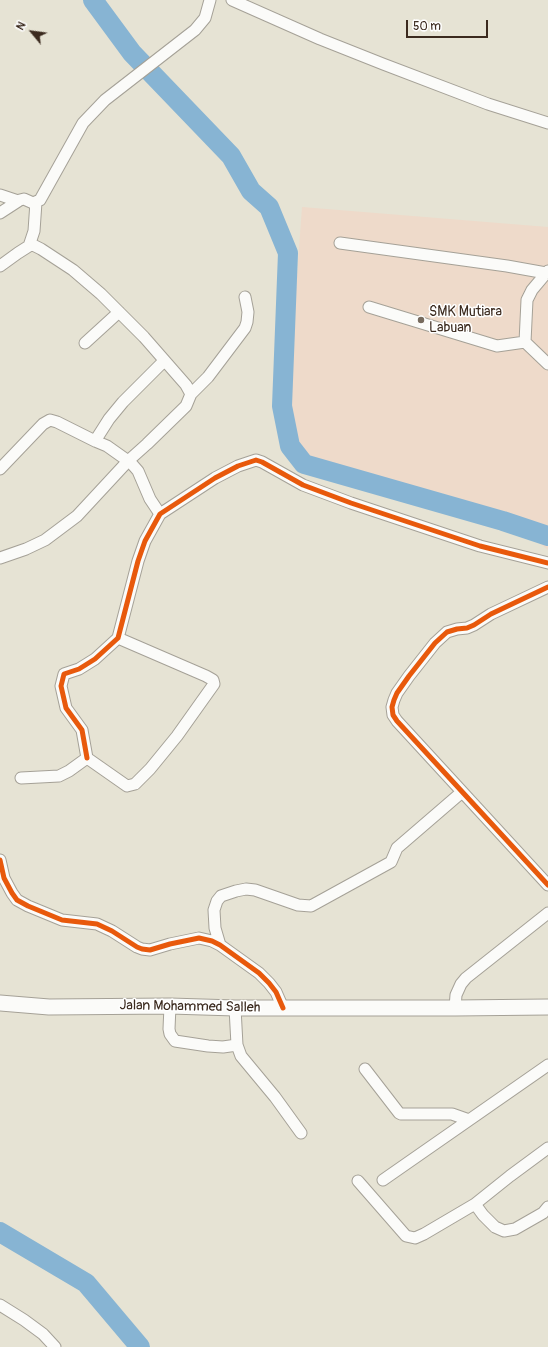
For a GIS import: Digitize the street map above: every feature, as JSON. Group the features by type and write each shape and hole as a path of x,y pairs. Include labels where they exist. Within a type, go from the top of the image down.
{"main road":[{"name":"Jalan Mohammed Salleh","path":"0,1003 49,1007 548,1007"}],"street":[{"path":"0,213 18,201 24,199 33,203 40,200 83,123 105,100 195,30 205,18 210,0"},
{"path":"232,0 320,39 383,64 488,104 548,123"},
{"path":"0,195 18,201"},
{"path":"29,246 34,231 36,202"},
{"path":"340,243 547,272"},
{"path":"0,266 9,258 33,245 73,270 101,294 144,337 186,384 191,394"},
{"path":"547,272 526,300 525,342 548,364"},
{"path":"0,558 26,549 45,540 77,516 128,461 186,406 191,394 208,377 245,328 248,312 245,296"},
{"path":"369,307 497,346 525,342"},
{"path":"85,343 119,312"},
{"path":"95,441 108,419 164,361"},
{"path":"0,469 43,424 50,420 58,422 107,446 128,461 138,471 150,499 160,514"},
{"path":"118,638 206,676 213,680 214,684 177,736 150,770 135,784 127,786 87,758 82,730 66,708 61,686 64,674 79,670 95,659 118,638 131,586 145,540 160,514 215,478 238,466 256,460 303,485 351,503 480,546 548,563"},
{"path":"548,587 491,614 474,625 467,628 457,628 447,632 421,659 401,687 394,700 392,708 393,715 397,721 548,885"},
{"path":"22,778 59,776 69,772 87,758"},
{"path":"220,945 215,928 214,910 217,901 221,896 246,889 255,890 298,905 311,906 391,862 397,848 462,792"},
{"path":"0,860 4,878 16,900 45,914 62,920 96,924 112,931 136,947 142,949 150,950 199,938 212,941 259,973 269,982 276,992 283,1008"},
{"path":"455,1008 456,995 461,984 466,978 548,913"},
{"path":"170,1006 169,1029 170,1034 175,1041 223,1047 237,1045"},
{"path":"235,1008 237,1045 241,1056 301,1133"},
{"path":"383,1180 548,1065"},
{"path":"365,1068 398,1113 452,1114 470,1120"},
{"path":"358,1181 406,1236 415,1238 475,1204 548,1148"},
{"path":"475,1204 495,1227 504,1231 515,1229 542,1213 548,1207"},
{"path":"0,1305 30,1324 43,1334 55,1347"}],"shaded area":[{"name":"SMK Mutiara Labuan","path":"302,207 548,227 548,550 537,541 304,462 287,412"}],"waterway":[{"path":"93,0 132,53 231,156 251,191 269,207 288,253 282,406 290,446 304,464 503,521 548,536"},
{"path":"0,1232 86,1283 140,1347"}],"cycle path":[{"path":"87,758 82,730 66,708 61,686 64,674 79,669 95,659 118,638 138,561 145,541 160,514 215,478 238,466 256,460 303,485 351,503 480,546 548,563"},
{"path":"548,587 491,614 474,625 447,632 435,643 409,676 397,693 392,707 393,715 397,721 548,885"},
{"path":"0,860 4,878 12,893 17,900 28,906 62,920 97,924 142,949 150,950 199,938 212,941 259,973 276,992 283,1008"}],"place":[{"name":"SMK Mutiara Labuan","path":"421,320"}]}
